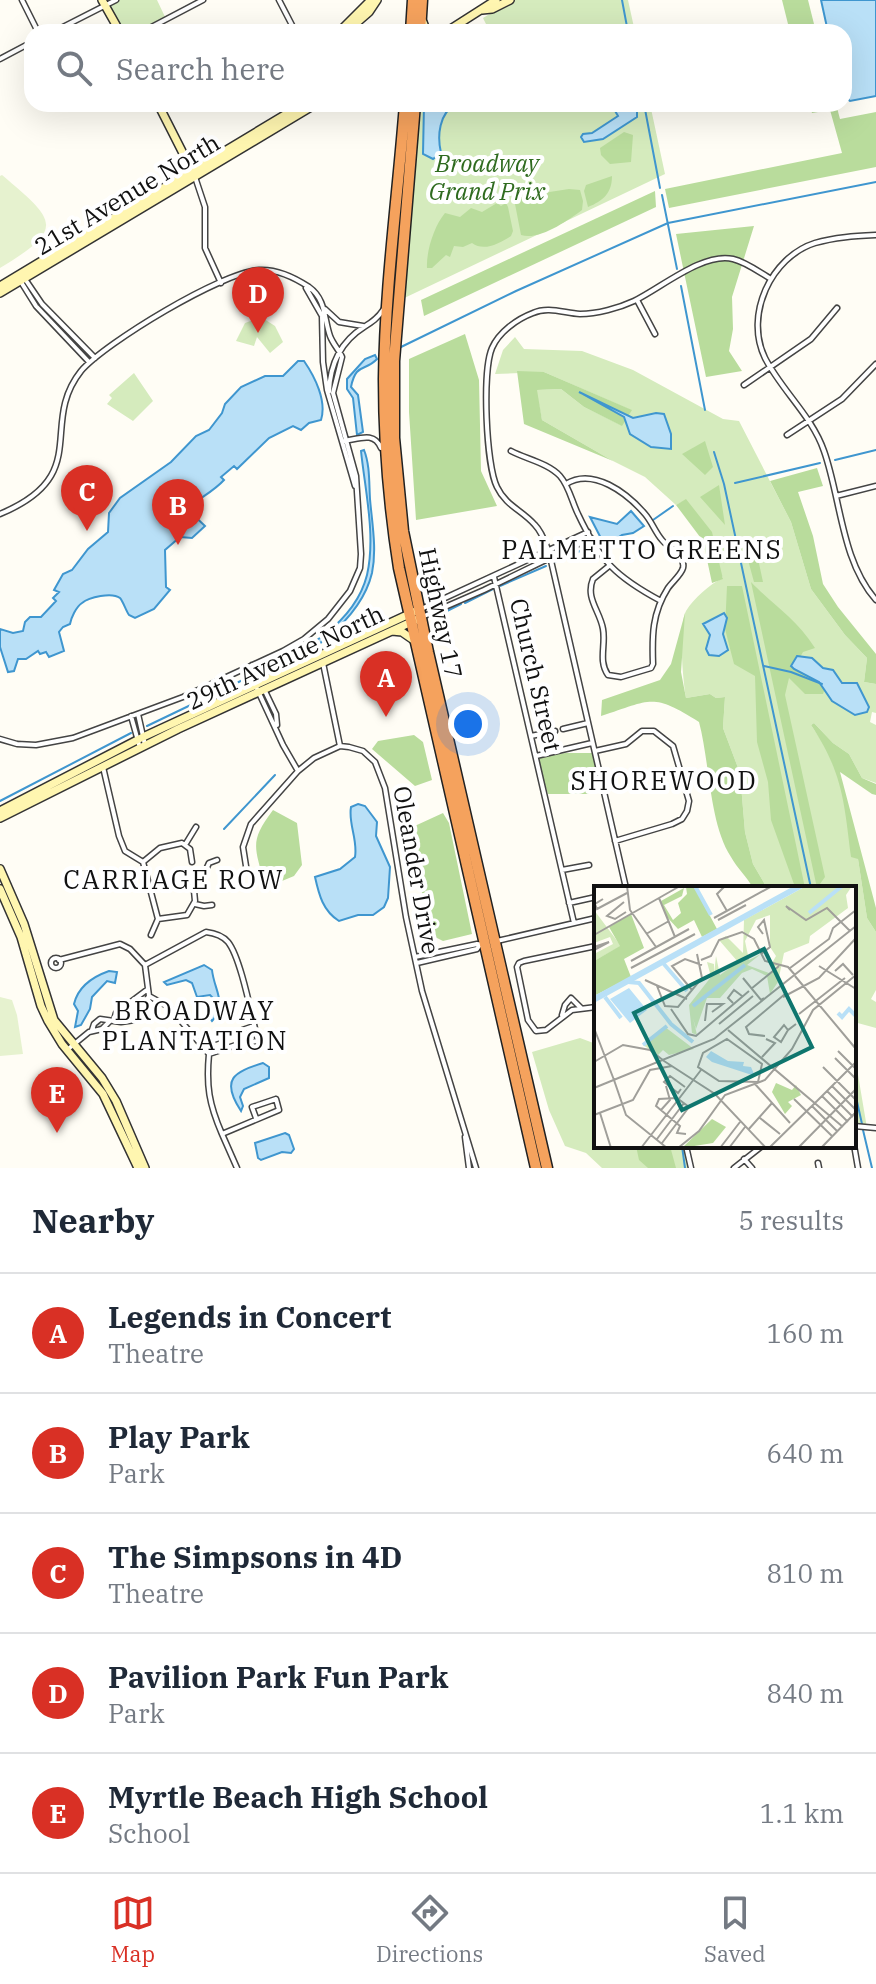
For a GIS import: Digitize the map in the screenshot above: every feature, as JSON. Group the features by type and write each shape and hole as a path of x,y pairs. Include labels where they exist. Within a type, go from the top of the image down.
{"highway":[{"path":"412,24 413,0"},
{"path":"420,24 422,0"},
{"name":"Highway 17","path":"404,112 390,289 387,467 399,568 414,616 536,1168"},
{"name":"Highway 17","path":"390,342 414,112"},
{"name":"Highway 17","path":"389,363 398,487 415,641 486,944 547,1168"}],"main road":[{"path":"347,24 371,0"},
{"path":"355,24 377,0"},
{"path":"456,24 496,0"},
{"path":"482,10 492,9 510,0"},
{"path":"104,3 116,24"},
{"path":"421,12 424,24"},
{"path":"162,112 193,172"},
{"name":"21st Avenue North","path":"0,293 290,112"},
{"name":"21st Avenue North","path":"193,172 302,112"},
{"name":"21st Avenue North","path":"0,286 22,279"},
{"name":"29th Avenue North","path":"260,687 323,661 414,616"},
{"name":"29th Avenue North","path":"0,811 414,616"},
{"path":"385,632 402,632 415,641"},
{"name":"29th Avenue North","path":"0,818 103,767 142,742"},
{"path":"0,869 24,924 54,1020 103,1094 138,1168"},
{"path":"0,889 21,937 41,1006 102,1078 116,1101 145,1168"}],"street":[{"path":"22,0 34,24"},
{"path":"67,24 104,3 116,0"},
{"path":"157,24 203,0"},
{"path":"279,0 291,24"},
{"path":"0,59 24,46"},
{"path":"193,172 205,207 205,248 221,283"},
{"path":"876,235 835,238 794,252 771,279 760,304 759,336 771,367 821,442 852,559 865,587 876,600"},
{"path":"626,886 549,552 538,527 507,504 492,477 487,377 491,349 510,326 534,312 550,309 586,314 637,300 703,262 736,259 771,279"},
{"path":"0,513 28,501 49,479 61,449 67,401 76,378 89,362 181,302 244,272 262,269 286,274 305,286 315,293 339,322 365,326"},
{"path":"22,279 95,358"},
{"path":"22,279 36,306 89,362"},
{"path":"305,286 322,316 323,362 329,398 344,441"},
{"path":"329,398 331,372 340,352 381,314 390,289"},
{"path":"637,300 655,334"},
{"path":"0,739 24,745 53,743 138,714 289,648 318,628 350,591 360,568 361,554 356,489 333,393 342,362 330,336 323,306"},
{"path":"744,385 811,339 837,308"},
{"path":"787,435 842,399 876,364"},
{"path":"344,441 365,436 376,439 387,467"},
{"path":"511,451 550,468 566,484 589,535 609,566 634,587 661,601"},
{"path":"566,484 576,478 602,482 619,490 647,516 662,540 683,563 682,570 661,601 652,632 651,668 621,677 608,675 602,662 605,636 602,622 589,597 593,579 609,566"},
{"path":"836,496 876,486"},
{"name":"29th Avenue North","path":"414,616 589,535"},
{"name":"29th Avenue North","path":"414,616 551,559 589,535"},
{"name":"Church Street","path":"494,577 574,923"},
{"path":"246,866 243,847 251,824 298,771 321,753 340,746 323,661"},
{"path":"250,666 287,754 298,771"},
{"path":"138,714 142,742"},
{"path":"131,716 142,742"},
{"path":"563,729 588,723"},
{"path":"531,736 555,731"},
{"path":"595,751 626,744 642,731 654,731 673,746 689,801 682,819 615,841"},
{"path":"536,756 592,743"},
{"name":"Oleander Drive","path":"340,746 356,748 367,754 375,762 384,781 415,960 476,1168"},
{"path":"103,767 122,844 125,851 143,862 158,919"},
{"path":"185,845 196,827"},
{"path":"143,862 160,848 182,843 190,849 192,862"},
{"path":"158,919 187,915 195,904 193,880 204,874 209,863 217,860"},
{"path":"562,870 589,865"},
{"path":"569,903 594,897"},
{"path":"195,904 212,905"},
{"path":"415,960 594,918"},
{"path":"151,935 158,919"},
{"path":"145,965 206,932 216,933 230,944 258,1041 209,1054"},
{"path":"59,960 120,944 130,949 145,965 149,996 135,1020 100,1025"},
{"path":"594,946 541,957 519,963 517,967 531,1026 536,1031 543,1032 581,1008 594,1007"},
{"path":"73,1045 148,989"},
{"path":"149,996 169,1007 209,1054 206,1073 212,1111 237,1168"},
{"path":"563,1017 565,1005 571,998 581,1008"},
{"path":"202,1044 254,1026"},
{"path":"222,1134 279,1110 276,1099 252,1107 256,1118"},
{"path":"856,1126 876,1128"},
{"name":"Oleander Drive","path":"466,1135 469,1168"},
{"path":"686,1148 691,1168"},
{"path":"734,1168 758,1148"},
{"path":"855,1148 858,1168"},
{"path":"744,1159 752,1168"}],"green space":[{"path":"116,0 157,0 166,19 157,24 116,24 105,5"},
{"path":"513,0 628,0 633,24 486,24 483,18"},
{"path":"782,0 808,0 814,24 788,24"},
{"name":"Broadway Grand Prix","path":"421,112 652,112 665,174 398,301"},
{"path":"831,112 838,112 840,119 876,112 876,167 669,208 665,189 842,153"},
{"path":"624,132 633,135 631,162 610,164 601,155 600,148"},
{"path":"0,176 34,203 46,224 44,233 36,243 0,268"},
{"path":"612,176 606,196 588,207 584,191 586,185"},
{"path":"580,190 582,210 544,233 521,235 515,204 517,197"},
{"path":"655,191 656,207 424,316 421,300"},
{"path":"497,203 501,206 506,203 508,207 513,231 511,236 487,247 472,243 463,247 454,246 450,257 446,255 432,268 427,268 432,239 445,213 460,217 471,208 482,212"},
{"path":"754,226 732,297 733,329 729,351 742,371 706,377 676,234"},
{"path":"261,317 275,326 283,342 270,353 257,337 254,346 236,341 245,323"},
{"path":"465,334 479,380 481,471 497,506 416,520 409,359"},
{"path":"515,337 524,349 582,351 633,370 723,419 739,421 791,522 811,589 845,635 867,658 864,682 876,684 876,713 872,712 870,722 876,725 876,783 862,778 849,754 814,723 811,725 825,746 842,785 867,918 876,932 876,990 871,999 876,1002 876,1028 856,1023 856,886 766,886 753,864 745,832 740,773 723,728 725,697 716,698 710,694 686,698 682,629 686,611 698,596 723,578 686,500 676,505 645,477 542,420 536,390 561,389 584,407 621,425 631,410 544,372 495,374 503,350"},
{"path":"517,371 544,372 632,410 622,426 584,407 561,389 537,390 542,420 613,461 524,424"},
{"path":"134,373 153,401 133,421 107,404 112,398 109,395"},
{"path":"705,441 713,467 705,475 682,454"},
{"path":"817,468 823,486 798,492 813,536 823,584 876,654 876,684 864,682 867,658 845,635 811,589 791,522 770,481"},
{"path":"719,485 725,525 700,497"},
{"path":"686,499 712,532 723,579 712,583 703,541 676,505"},
{"path":"742,538 754,540 763,582 754,582"},
{"path":"751,582 807,637 815,648 803,652 799,659 827,683 823,694 805,694 789,678 785,695 825,877 817,886"},
{"path":"727,586 742,586 805,886 795,886 771,820 768,782 757,742 755,676 734,664 725,629"},
{"path":"685,613 681,672 686,698 710,694 716,698 725,697 723,728 740,773 745,832 753,864 766,886 752,886 724,843 714,810 699,722 671,706 651,702 601,716 602,700 660,680 671,664"},
{"path":"814,723 849,754 862,778 876,784 876,795 840,772 876,908 876,932 867,918 858,859 851,857 836,773 811,725"},
{"path":"414,735 423,742 432,780 415,786 372,749 378,741"},
{"path":"596,753 597,785 593,794 548,794 536,756"},
{"path":"273,810 297,823 302,865 294,876 270,886 264,883 256,845 260,830"},
{"path":"443,813 449,823 472,934 443,941 433,936 406,830"},
{"path":"0,997 12,1000 23,1054 0,1056"},
{"path":"580,1038 594,1043 594,1148 686,1148 691,1168 602,1168 586,1153 565,1146 549,1110 532,1052"},
{"path":"856,1063 867,1128 856,1126"},
{"path":"636,1148 671,1148 676,1168 648,1168 639,1160"}],"water":[{"path":"821,0 876,0 876,96 852,101 852,24 826,24"},
{"path":"424,112 447,112 439,139 441,153 433,159 423,154"},
{"path":"616,112 637,112 637,117 603,139 584,142 583,134 592,133 618,116"},
{"path":"375,355 377,359 373,363 355,374 351,387 358,395 363,432 357,435 353,398 347,389 347,379 365,359"},
{"path":"298,361 304,361 319,389 321,420 309,423 301,430 293,426 269,438 237,469 234,466 221,477 224,480 220,484 187,509 205,526 192,538 180,537 165,550 166,587 170,590 154,609 135,618 129,615 121,599 116,596 90,599 80,605 70,624 59,632 64,651 49,657 46,652 40,654 38,651 26,659 18,659 14,671 8,672 0,647 0,629 13,633 23,631 30,617 41,617 56,601 53,598 59,592 54,590 63,574 72,570 88,549 108,532 109,513 120,498 171,462 196,436 209,430 225,404 241,387 265,376 283,376"},
{"path":"579,392 633,418 664,414 671,434 671,449 651,447 630,434 624,417"},
{"path":"364,450 374,545 372,573 366,590 343,622 312,649 278,667 261,672 325,634 351,608 361,592 367,575 370,545 361,451"},
{"path":"631,511 644,526 605,546 590,517 617,524"},
{"path":"724,613 727,618 723,634 728,650 719,656 709,655 706,649 710,635 703,624"},
{"path":"797,656 812,658 823,668 833,670 842,683 857,683 869,707 867,712 855,715 832,701 819,682 791,666"},
{"path":"358,804 365,806 377,822 376,836 390,867 388,898 384,907 373,915 358,915 339,921 325,907 315,877 340,869 355,857 350,813 351,807"},
{"path":"204,965 212,970 220,1003 212,1021 209,1017 214,999 210,995 197,997 192,983 186,980 167,985 164,982"},
{"path":"109,971 117,972 115,983 107,981 92,997 90,1009 81,1025 75,1027 78,1011 74,1004 82,988"},
{"path":"263,1063 269,1067 269,1078 244,1089 240,1097 241,1111 232,1091 233,1078"},
{"path":"285,1133 289,1135 294,1149 291,1153 282,1152 261,1160 258,1158 255,1143"}],"waterway":[{"path":"622,0 626,24"},
{"path":"646,112 660,188"},
{"path":"401,347 668,223 876,182"},
{"path":"662,195 677,269"},
{"path":"681,286 705,410"},
{"path":"835,460 876,450"},
{"path":"714,452 724,484 811,886"},
{"path":"735,483 820,463"},
{"path":"653,520 673,506"},
{"path":"556,562 589,547"},
{"path":"500,586 546,566"},
{"path":"465,603 493,589"},
{"path":"437,616 461,604"},
{"path":"764,666 822,684"},
{"path":"147,726 247,678"},
{"path":"0,801 131,733"},
{"path":"224,829 275,775"},
{"path":"856,1097 862,1124"},
{"path":"863,1130 872,1168"},
{"path":"682,1148 685,1168"}],"place":[{"name":"Pavilion Park Fun Park","path":"258,333"},
{"name":"The Simpsons in 4D","path":"87,531"},
{"name":"Play Park","path":"178,545"},
{"name":"Legends in Concert","path":"386,717"},
{"name":"Myrtle Beach High School","path":"57,1133"}],"district":[{"name":"PALMETTO GREENS","path":"642,549"},
{"name":"SHOREWOOD","path":"664,780"},
{"name":"CARRIAGE ROW","path":"174,879"},
{"name":"BROADWAY PLANTATION","path":"195,1025"}]}
